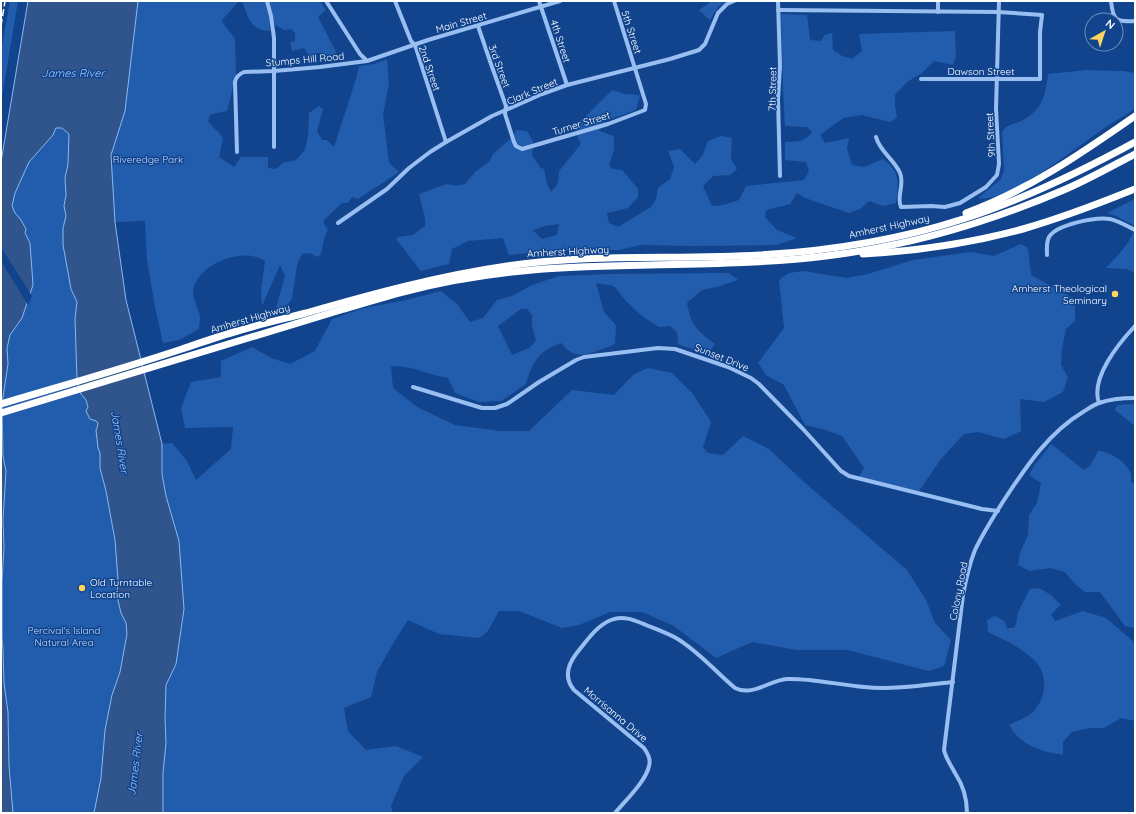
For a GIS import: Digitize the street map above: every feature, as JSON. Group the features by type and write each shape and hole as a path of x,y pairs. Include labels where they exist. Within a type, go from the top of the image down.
{"highway":[{"path":"899,236 971,211 1016,191 1039,178 1135,116"},
{"name":"Amherst Highway","path":"1,404 181,350 235,332 434,278 508,265 568,260 772,254 829,248 899,236 964,219 994,208 1045,187 1135,142"},
{"name":"Amherst Highway","path":"1,413 401,292 474,277 532,270 590,266 713,264 827,256 878,248 974,223 1033,203 1067,188 1135,154"},
{"path":"827,256 894,252 979,239 1022,229 1059,218 1135,189"}],"street":[{"path":"267,1 272,22 274,71 274,147"},
{"path":"326,1 360,54 367,61"},
{"name":"2nd Street","path":"395,1 410,41 414,44 446,142"},
{"name":"4th Street","path":"539,1 567,85"},
{"name":"Main Street","path":"367,61 414,44 560,1"},
{"name":"5th Street","path":"614,1 635,68"},
{"name":"Clark Street","path":"338,223 387,189 409,168 446,142 475,125 542,94 567,85 699,50 705,44 718,13 727,4 734,1"},
{"name":"7th Street","path":"778,1 780,66 778,99 780,176"},
{"path":"938,1 938,12"},
{"name":"9th Street","path":"876,137 881,149 900,172 902,182 900,205 903,208 945,206 960,203 986,188 996,177 999,164 996,109 999,1"},
{"path":"1111,1 1112,14 1116,19 1124,22 1135,21"},
{"path":"778,10 998,12"},
{"name":"Dawson Street","path":"922,79 1040,79 1040,32 1042,15 998,12"},
{"name":"3rd Street","path":"478,26 506,106 505,111"},
{"name":"Stumps Hill Road","path":"237,152 235,82 238,76 244,72 320,67 367,61"},
{"name":"Turner Street","path":"505,111 514,142 516,146 522,149 608,124 645,110 646,104 635,68"},
{"path":"1047,255 1049,238 1051,235 1066,226 1101,218 1115,221 1135,230"},
{"path":"1099,403 1097,391 1101,375 1116,350 1135,326"},
{"name":"Sunset Drive","path":"413,387 482,408 495,408 507,404 576,360 584,357 658,348 675,348 751,378 759,384 841,471 849,476 974,507 998,511"},
{"name":"Colony Road","path":"966,813 964,790 948,762 944,750 967,577 978,544 1024,470 1042,446 1066,423 1099,403 1115,399 1135,398"},
{"name":"Morrisanna Drive","path":"615,813 643,778 649,766 649,757 644,748 574,690 569,684 567,674 573,659 585,642 597,629 610,620 622,618 630,619 668,634 686,645 735,688 742,691 748,691 771,682 787,679 880,688 953,682"}],"green space":[{"path":"10,1 18,1 1,103 1,51"},
{"name":"Riveredge Park","path":"138,1 239,1 222,20 235,39 236,75 227,111 210,115 208,121 223,138 219,157 234,167 241,157 268,157 268,168 276,169 283,163 296,160 305,150 308,136 309,113 319,106 323,109 317,131 322,140 327,140 334,147 359,66 374,64 387,59 389,84 383,114 389,163 399,172 358,199 352,197 348,203 342,203 324,220 324,224 328,230 324,239 321,254 317,257 310,253 302,254 297,265 292,299 281,313 276,308 285,276 280,265 262,306 261,289 265,261 256,257 245,256 222,260 203,273 196,282 193,292 200,317 199,329 179,340 163,343 147,260 145,221 115,222 111,155 125,111"},
{"path":"242,1 265,1 269,14 270,31 263,30 253,25 248,17"},
{"path":"269,1 320,1 326,10 318,17 337,54 332,61 322,53 316,53 309,56 304,48 292,51 290,42 295,41 295,33 291,29 284,30 275,25"},
{"path":"709,1 726,1 718,7 710,20 699,10 709,3"},
{"path":"781,14 807,15 810,40 821,41 825,35 832,33 833,50 842,56 852,59 862,51 859,34 955,31 956,56 953,65 934,61 922,73 907,82 895,95 897,118 890,122 862,115 843,118 820,135 825,143 849,138 847,149 852,165 864,167 883,159 889,164 893,168 898,183 896,203 883,206 869,201 860,209 849,213 805,198 797,193 790,204 766,210 765,217 777,230 797,238 776,245 641,245 619,250 550,251 509,255 503,238 468,241 452,249 449,264 421,271 396,239 398,237 413,235 425,226 424,214 419,194 446,184 457,186 465,184 475,172 490,161 493,154 510,139 517,130 527,131 533,141 532,156 541,168 544,169 547,184 551,192 558,183 559,171 581,144 574,128 576,123 584,118 612,90 625,94 640,95 636,110 605,121 599,131 614,136 614,149 609,166 613,169 622,170 638,189 638,197 628,208 607,213 609,223 618,227 651,207 656,199 658,188 670,179 674,167 668,151 680,149 695,164 703,155 708,141 721,136 732,138 731,159 737,169 730,175 713,176 703,186 712,206 723,205 739,200 746,186 804,180 809,171 806,162 785,160 785,142 803,140 812,132 807,127 785,126","holes":["559,224 557,235 542,239 533,230"]},
{"path":"1087,70 1123,71 1135,73 1135,109 1104,128 1042,172 1023,183 990,198 978,198 1001,179 1004,171 1002,132 1008,126 1028,117 1042,102 1048,74"},
{"name":"Percival's Island Natural Area","path":"56,128 62,128 69,134 68,164 65,178 66,195 64,206 66,216 63,228 63,245 71,289 77,302 75,319 77,380 81,394 86,400 88,406 86,411 93,420 98,423 100,468 115,540 118,580 117,596 121,613 126,623 127,634 120,672 112,695 105,730 101,778 94,813 13,813 9,766 8,712 4,683 2,637 2,582 4,547 3,520 6,471 3,456 2,404 8,364 7,348 10,335 22,318 33,285 30,243 25,233 26,229 15,213 13,204 18,185 29,162"},
{"path":"1135,199 1135,226 1107,213"},
{"path":"1135,229 1135,273 1127,269 1106,268 1123,250"},
{"path":"1021,244 1028,248 1031,275 1075,299 1075,321 1066,329 1062,349 1061,365 1068,377 1063,392 1044,402 1020,399 1021,431 1004,439 978,432 964,434 941,459 919,491 859,477 864,468 842,436 805,425 784,385 766,375 758,363 784,328 779,280 789,273 803,271 847,278 868,274 913,260 971,252 994,256"},
{"path":"729,273 738,280 702,290 687,303 696,327 715,344 707,355 678,344 677,332 670,326 659,327 642,316 626,301 614,286 596,283 604,312 616,325 615,344 596,352 580,355 568,350 561,343 547,349 534,364 526,384 501,401 479,402 455,393 448,378 398,366 391,366 393,388 417,407 455,425 501,431 529,431 572,390 614,395 634,374 648,368 672,373 693,394 711,422 703,447 708,453 723,455 743,436 769,449 804,482 907,570 926,600 935,623 951,640 944,666 929,671 847,650 796,650 752,642 716,658 674,626 642,612 610,612 579,625 562,628 519,611 499,611 488,631 479,638 439,634 408,620 377,672 371,697 344,708 348,731 366,750 396,746 423,757 404,776 391,806 393,813 163,813 163,773 166,743 166,685 176,664 184,609 179,541 166,496 162,474 162,444 172,443 187,461 196,480 231,449 233,427 185,428 181,408 191,382 221,377 221,361 252,347 271,358 290,364 315,351 332,319 364,308 406,300 441,291 457,304 470,322 483,318 497,300 512,296 532,285 559,276","holes":["521,309 527,309 532,315 532,326 536,341 529,348 512,355 498,326"]},
{"path":"1135,404 1135,426 1115,410 1117,405"},
{"path":"1051,444 1084,470 1090,466 1098,451 1107,453 1117,458 1125,464 1131,473 1131,482 1135,485 1135,628 1125,626 1100,592 1085,592 1075,584 1065,572 1050,568 1030,571 1018,565 1020,553 1028,535 1029,515 1037,503 1041,483 1029,475"},
{"path":"1039,588 1051,595 1061,605 1051,614 1055,621 1083,611 1106,618 1135,643 1135,721 1121,718 1104,728 1090,728 1072,732 1063,742 1063,755 1047,752 1025,743 1009,725 1027,716 1037,707 1043,694 1044,680 1035,661 1025,652 988,632 987,620 995,616 1004,621 1007,628 1014,628 1018,612 1030,589"}],"water":[{"name":"James River","path":"28,1 138,1 125,111 111,155 115,222 126,300 162,444 162,474 166,496 179,541 184,609 176,664 166,685 166,743 163,773 163,813 94,813 101,778 105,730 112,695 120,672 127,634 126,623 121,613 117,596 118,580 115,540 100,468 100,453 96,430 98,423 90,419 86,411 88,407 86,400 81,394 77,380 75,319 77,302 71,289 63,245 63,228 66,216 64,206 66,195 65,178 68,164 69,134 62,128 56,128 53,135 29,162 15,193 12,206 26,229 25,233 30,243 33,285 22,318 10,335 7,348 8,364 2,404 3,456 6,471 3,520 4,547 2,582 2,637 4,683 8,712 9,766 13,813 1,813 1,162"}],"pier":[{"path":"1,247 32,296 28,305 1,261"}],"railway":[{"path":"1,26 5,1"}],"place":[{"name":"Amherst Theological Seminary","path":"1115,294"},
{"name":"Old Turntable Location","path":"82,588"}]}
